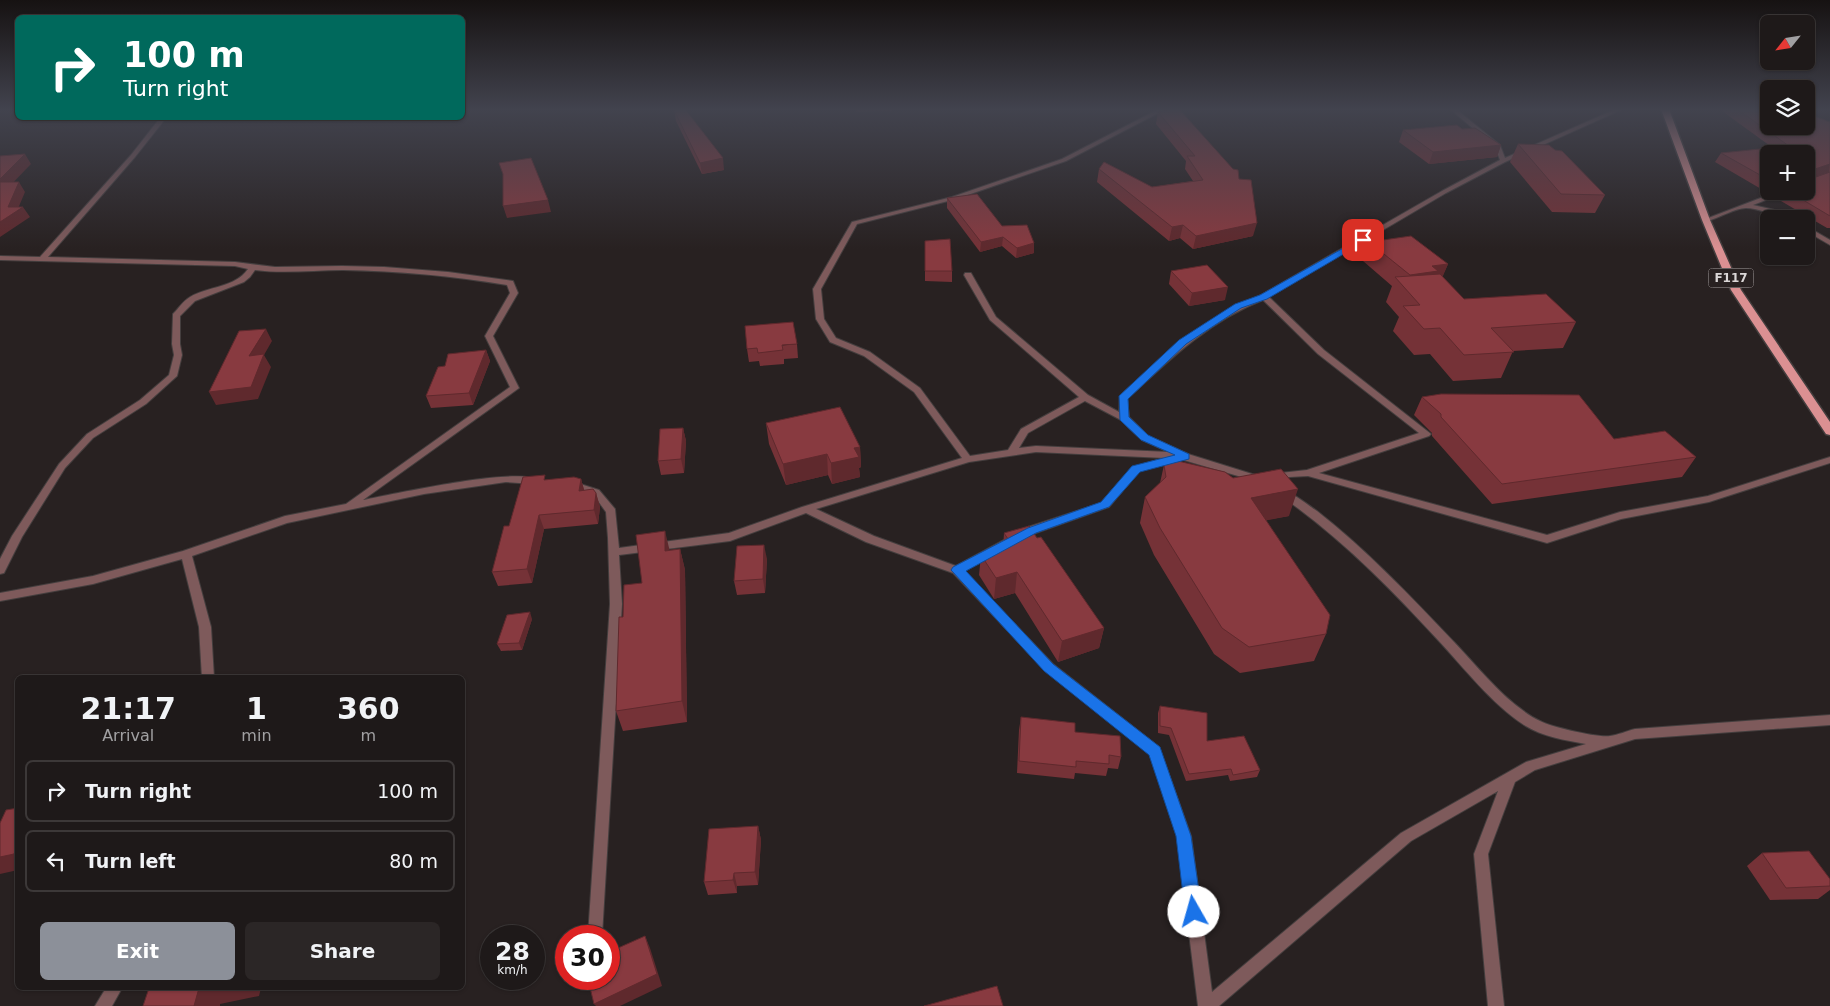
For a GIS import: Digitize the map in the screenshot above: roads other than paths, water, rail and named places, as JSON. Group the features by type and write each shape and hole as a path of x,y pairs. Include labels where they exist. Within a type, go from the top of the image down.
{"main road":[{"name":"F117","path":"1682,156 1706,220 1736,290 1830,431"}],"street":[{"path":"42,259 133,156"},
{"path":"968,459 917,390 867,354 833,340 820,319 817,289 854,224 954,198 1072,156"},
{"path":"1501,156 1503,161"},
{"path":"1124,418 1123,398 1183,342 1238,306 1264,297 1444,192 1514,156"},
{"path":"1706,220 1761,200"},
{"path":"1745,206 1766,210"},
{"path":"1815,233 1830,242"},
{"path":"0,258 235,264 252,269 344,268 485,278 510,283 514,293 489,336 515,388 346,508"},
{"path":"0,570 17,536 62,466 90,436 143,402 173,376 178,356 176,316 192,299 234,284 250,274 252,269"},
{"path":"968,275 994,318 1085,397 1124,418 1145,438 1186,456 1257,477 1313,512 1378,569 1493,690 1529,722 1556,732 1608,742"},
{"path":"1257,477 1308,473 1426,434 1321,352 1264,297"},
{"path":"1012,452 1024,431 1085,397"},
{"path":"614,552 730,537 806,509 968,459 1036,449 1186,456"},
{"path":"957,570 1032,530 1105,505 1136,469 1186,456"},
{"path":"1308,473 1547,539 1620,516 1710,499 1798,468 1830,460"},
{"path":"0,597 93,580 186,554 285,520 424,491 506,479 543,482"},
{"path":"562,483 596,492 611,511 616,604 596,925"},
{"path":"806,509 870,539 957,570 1049,667 1155,751 1184,836 1207,1006"},
{"path":"186,554 204,627 208,675"},
{"path":"1207,1006 1406,837 1531,766 1635,734 1830,720"},
{"path":"1496,1006 1481,854 1510,778"},
{"path":"103,1006 113,990"}]}
